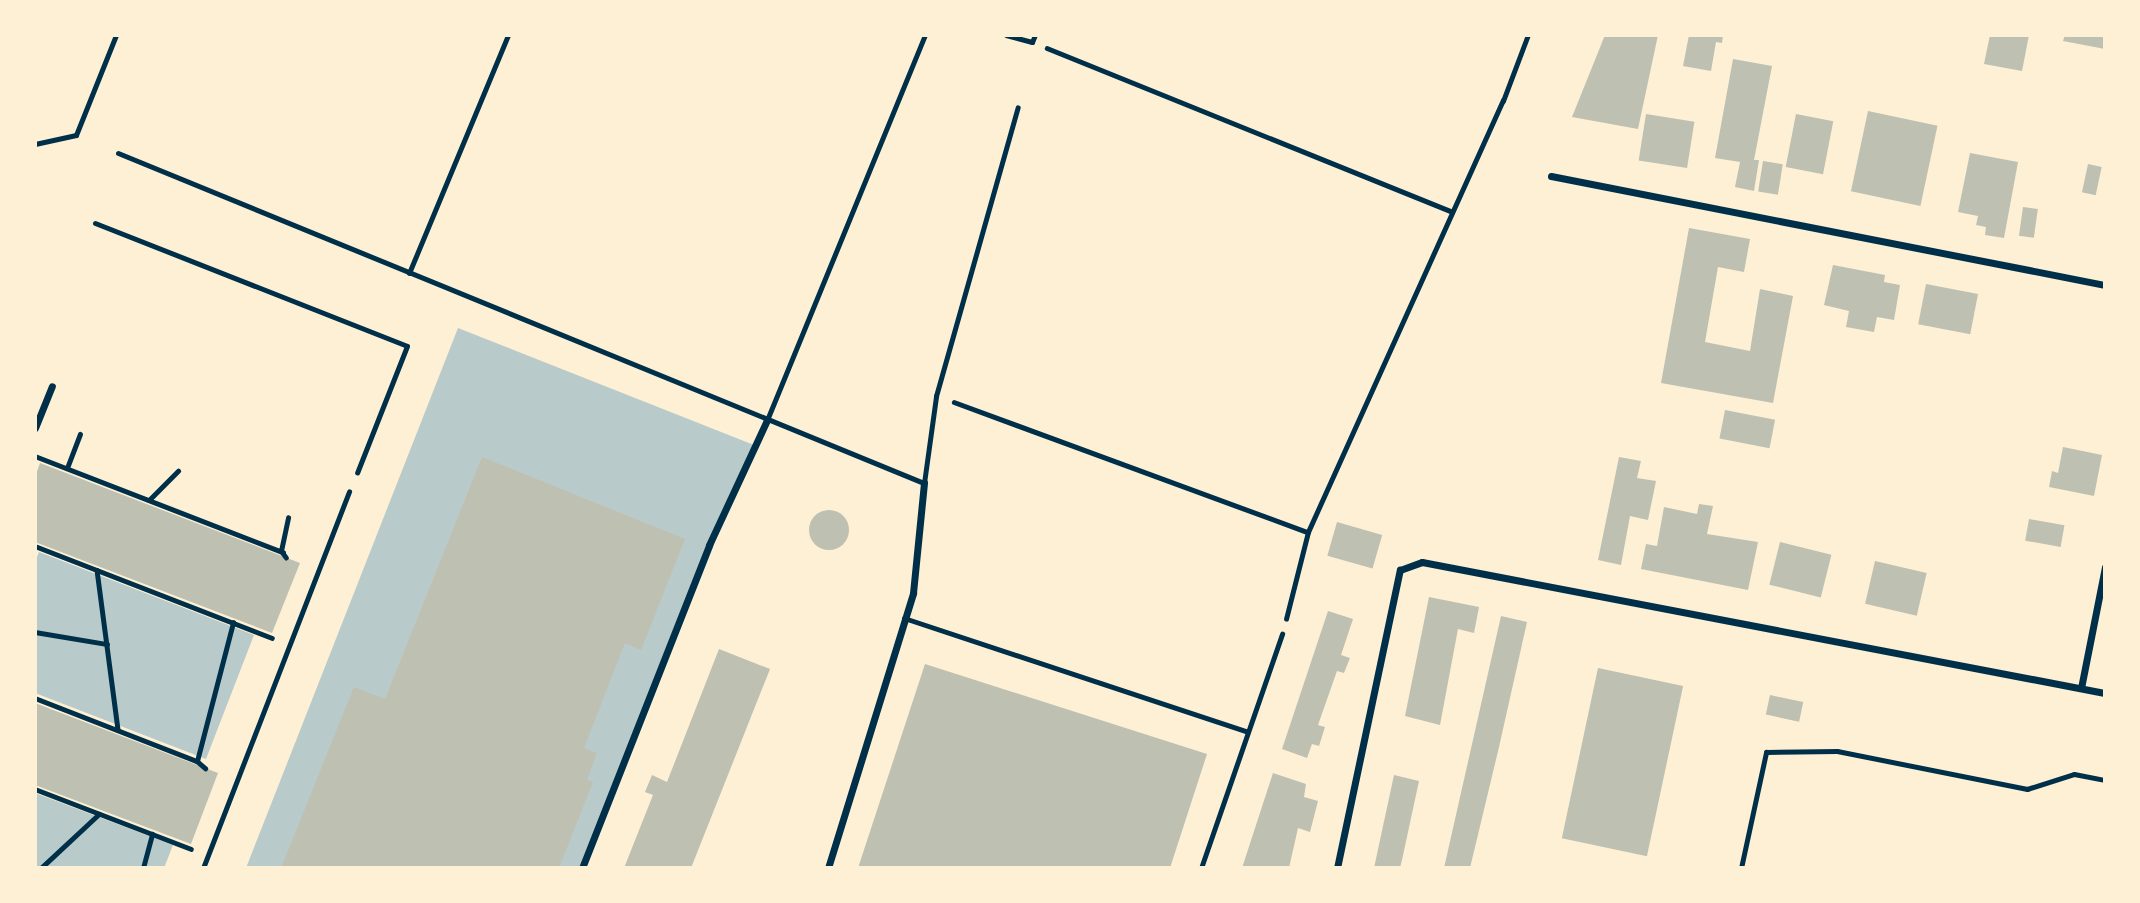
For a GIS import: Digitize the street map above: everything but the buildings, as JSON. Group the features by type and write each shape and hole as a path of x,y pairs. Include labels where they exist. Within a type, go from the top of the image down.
{"street":[{"path":"1551,176 2105,285"},
{"path":"35,428 52,386"},
{"path":"583,868 709,545 767,420"},
{"path":"828,868 913,593 924,483"},
{"path":"1337,868 1400,570 1422,562 2105,693"},
{"path":"2081,688 2105,567"}],"lane":[{"path":"35,144 76,135 116,35"},
{"path":"409,273 508,35"},
{"path":"767,420 925,35"},
{"path":"1006,35 1032,42 1035,35"},
{"path":"118,153 924,483 936,396 1018,107"},
{"path":"95,223 407,346 357,473"},
{"path":"203,868 349,491"},
{"path":"904,618 1246,731"},
{"path":"1201,868 1246,731 1282,634"},
{"path":"1741,868 1766,752 1837,751 2027,789 2074,774 2105,779"}],"path":[{"path":"1282,634 1308,532 1452,212 1528,35"},
{"path":"1032,42 1452,212"},
{"path":"936,396 1308,532"},
{"path":"67,468 80,434"},
{"path":"35,456 282,552 286,558"},
{"path":"149,500 178,471"},
{"path":"282,552 288,518"},
{"path":"35,554 36,547 290,645"},
{"path":"97,570 118,730"},
{"path":"197,761 233,623"},
{"path":"35,632 107,644"},
{"path":"35,698 197,761 205,768"},
{"path":"35,789 208,856"},
{"path":"41,868 99,814"},
{"path":"143,868 152,834"}],"shaded area":[{"path":"458,328 754,445 584,868 246,868"},
{"path":"39,552 254,635 206,759 35,693 35,562"},
{"path":"35,793 173,845 164,868 35,868"}]}
